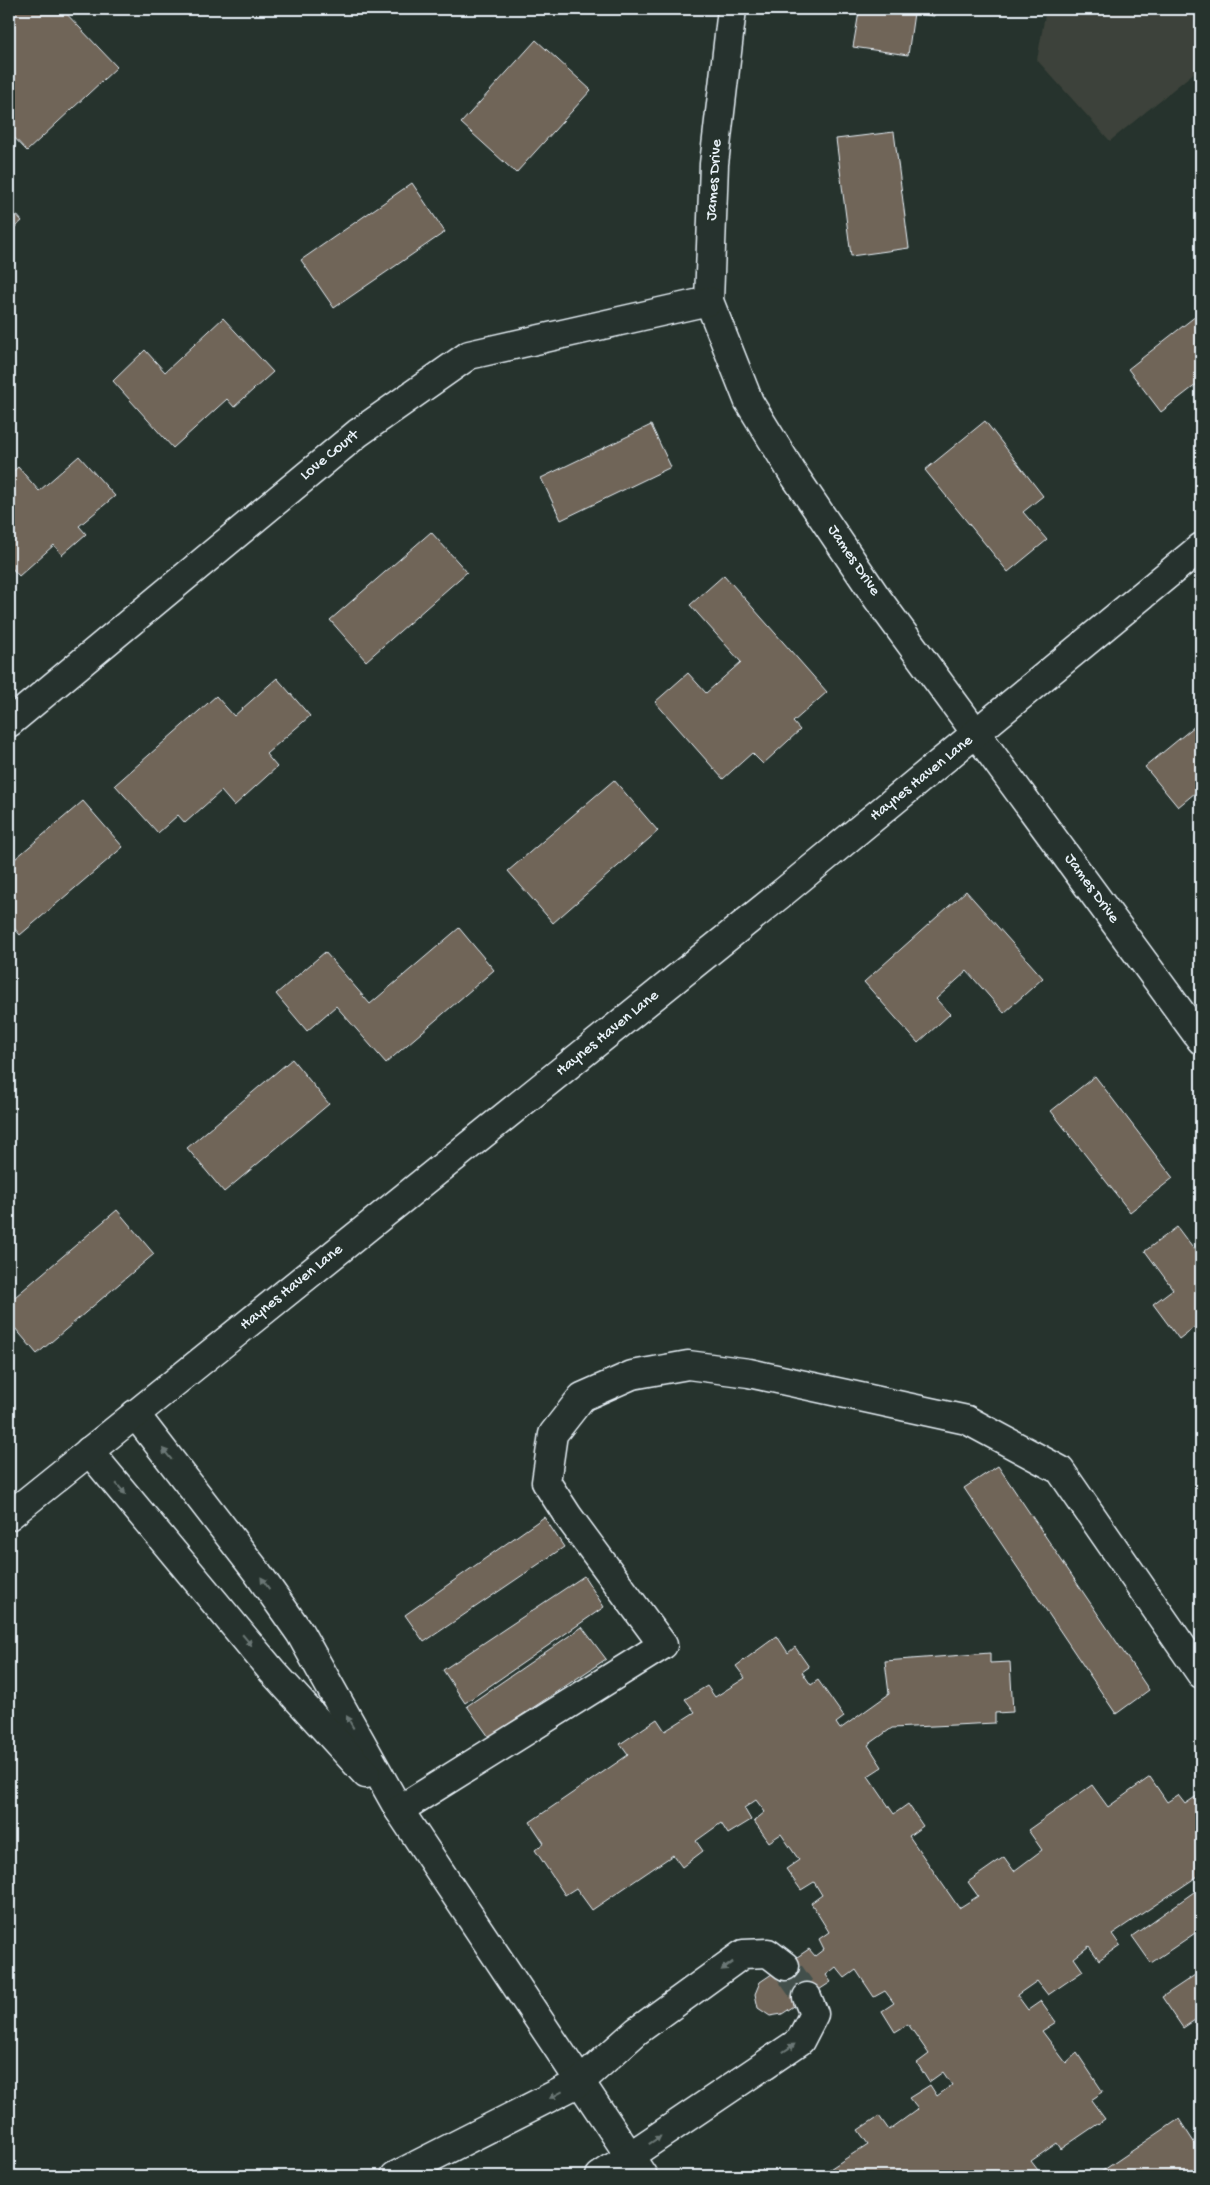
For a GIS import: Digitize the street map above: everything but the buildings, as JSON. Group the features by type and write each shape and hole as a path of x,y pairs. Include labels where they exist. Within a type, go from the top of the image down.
{"street":[{"name":"James Drive","path":"732,9 714,164 709,301 749,402 787,464 877,598 1201,1040"},
{"name":"Love Court","path":"9,723 358,433 469,355 709,301"},
{"name":"Haynes Haven Lane","path":"9,1516 488,1132 977,734 1201,547"},
{"path":"399,1810 663,1645 573,1524 546,1482 553,1434 582,1396 632,1375 688,1365 749,1373 967,1420 1060,1470 1201,1674"},
{"path":"135,1414 257,1572 300,1633 399,1810 637,2166"},
{"path":"89,1451 272,1671 399,1810"},
{"path":"395,2176 580,2082 637,2031 743,1954 768,1953 785,1966"},
{"path":"600,2176 637,2166 800,2040 814,2014 807,1997"}],"shaded area":[{"path":"1046,9 1201,9 1201,67 1110,141 1037,60"}],"tunnel":[{"path":"785,1966 807,1997"}]}
